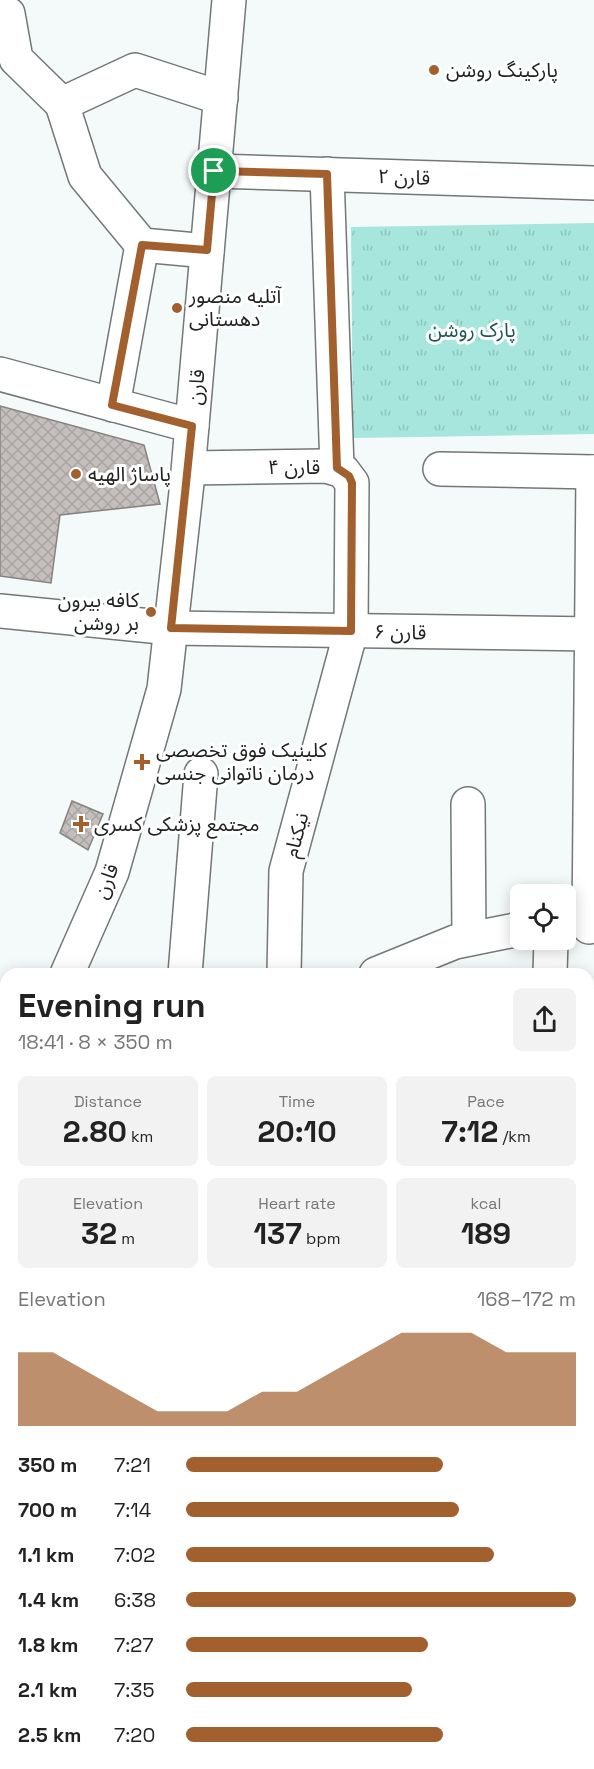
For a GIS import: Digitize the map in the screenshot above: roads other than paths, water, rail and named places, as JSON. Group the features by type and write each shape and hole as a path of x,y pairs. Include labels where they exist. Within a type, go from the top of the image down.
{"street":[{"name":"قارن","path":"70,968 112,872 164,689 189,468 229,0"},
{"path":"0,11 8,14 16,59 62,104 85,176 142,245 207,250"},
{"path":"62,104 135,70 221,98"},
{"name":"قارن ٢","path":"214,171 594,183"},
{"path":"327,174 337,468"},
{"path":"112,405 142,245"},
{"path":"0,374 192,426"},
{"name":"قارن ۴","path":"189,468 337,468 349,476 352,483 351,631"},
{"path":"440,469 593,472 593,634 583,926"},
{"name":"قارن ۶","path":"0,611 171,628 593,634"},
{"name":"نیکنام","path":"284,968 286,871 351,631"},
{"path":"185,968 201,774"},
{"path":"468,804 469,939"},
{"path":"391,968 455,942 510,931"},
{"path":"550,968 551,950"}],"place":[{"name":"پارکینگ روشن","path":"434,70"},
{"name":"آتلیه منصور دهستانی","path":"177,308"},
{"name":"پاساژ الهیه","path":"76,474"},
{"name":"کافه بیرون بر روشن","path":"151,612"},
{"name":"کلینیک فوق تخصصی درمان ناتوانی جنسی","path":"142,762"},
{"name":"مجتمع پزشکی کسری","path":"81,824"}],"park label":[{"name":"پارک روشن","path":"472,330"}]}
